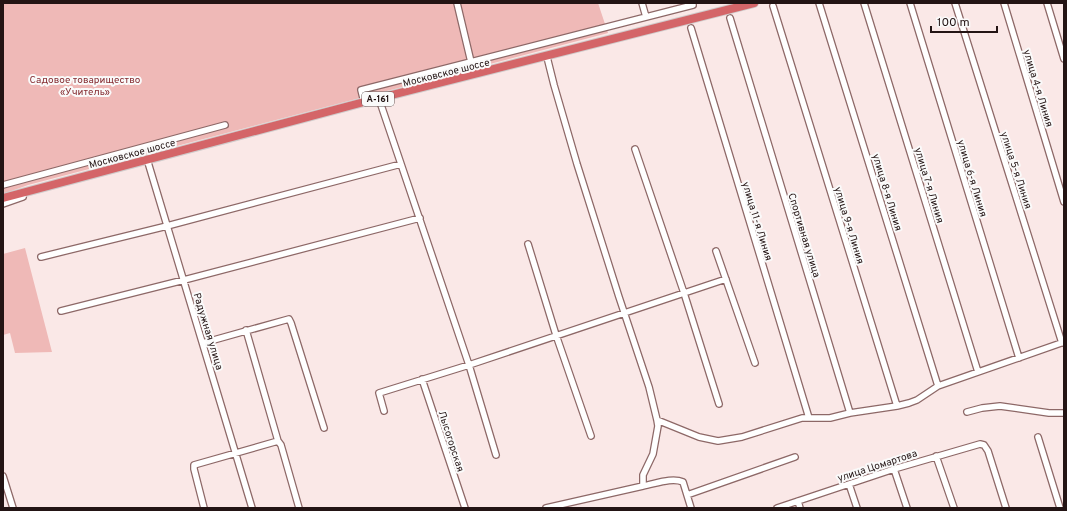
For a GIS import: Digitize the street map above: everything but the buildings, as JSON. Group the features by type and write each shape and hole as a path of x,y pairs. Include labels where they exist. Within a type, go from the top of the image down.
{"highway":[{"name":"Московское шоссе","path":"3,198 148,161 364,102 754,3"}],"street":[{"path":"457,3 471,62"},
{"path":"642,3 646,16"},
{"name":"улица 8-я Линия","path":"819,3 938,386"},
{"name":"улица 7-я Линия","path":"864,3 978,372"},
{"name":"улица 6-я Линия","path":"910,3 1019,358"},
{"name":"улица 5-я Линия","path":"955,3 1063,343"},
{"name":"улица 4-я Линия","path":"1004,3 1064,202"},
{"path":"1047,3 1064,59"},
{"path":"364,102 361,90 693,5"},
{"name":"улица 9-я Линия","path":"773,6 896,406"},
{"name":"Спортивная улица","path":"730,18 850,413"},
{"name":"улица 11-я Линия","path":"691,28 809,418"},
{"path":"547,56 575,157 650,387 658,426 653,454 643,475 643,486"},
{"path":"380,99 469,365 496,455"},
{"path":"3,185 225,125"},
{"path":"635,149 719,404"},
{"path":"3,204 16,198 148,161"},
{"name":"Радужная улица","path":"148,161 252,508"},
{"path":"41,257 167,226 401,164"},
{"path":"61,311 420,218"},
{"path":"528,244 556,335 591,436"},
{"path":"716,251 755,363"},
{"path":"384,411 379,393 469,365 726,279"},
{"path":"203,343 289,319 292,323 324,428"},
{"path":"246,330 299,508"},
{"path":"657,420 699,437 718,441 742,437 802,418 830,418 909,403 917,400 938,386 1063,343"},
{"name":"Лысогорская","path":"422,379 465,508"},
{"path":"967,412 987,407 1000,406 1048,413 1064,413"},
{"path":"1038,437 1060,508"},
{"path":"204,508 194,465 278,441"},
{"name":"улица Цомартова","path":"776,508 976,444 984,445 988,451 1006,508"},
{"path":"936,456 954,508"},
{"path":"686,495 796,457"},
{"path":"894,469 907,508"},
{"path":"3,476 13,508"},
{"path":"546,508 643,486 679,480 683,482 691,508"},
{"path":"849,484 858,508"},
{"path":"798,501 800,508"}],"green space":[{"name":"Садовое товарищество «Учитель»","path":"3,3 598,3 608,33 28,185 3,194"},
{"path":"25,248 52,352 15,353 10,333 3,335 3,254"}]}
